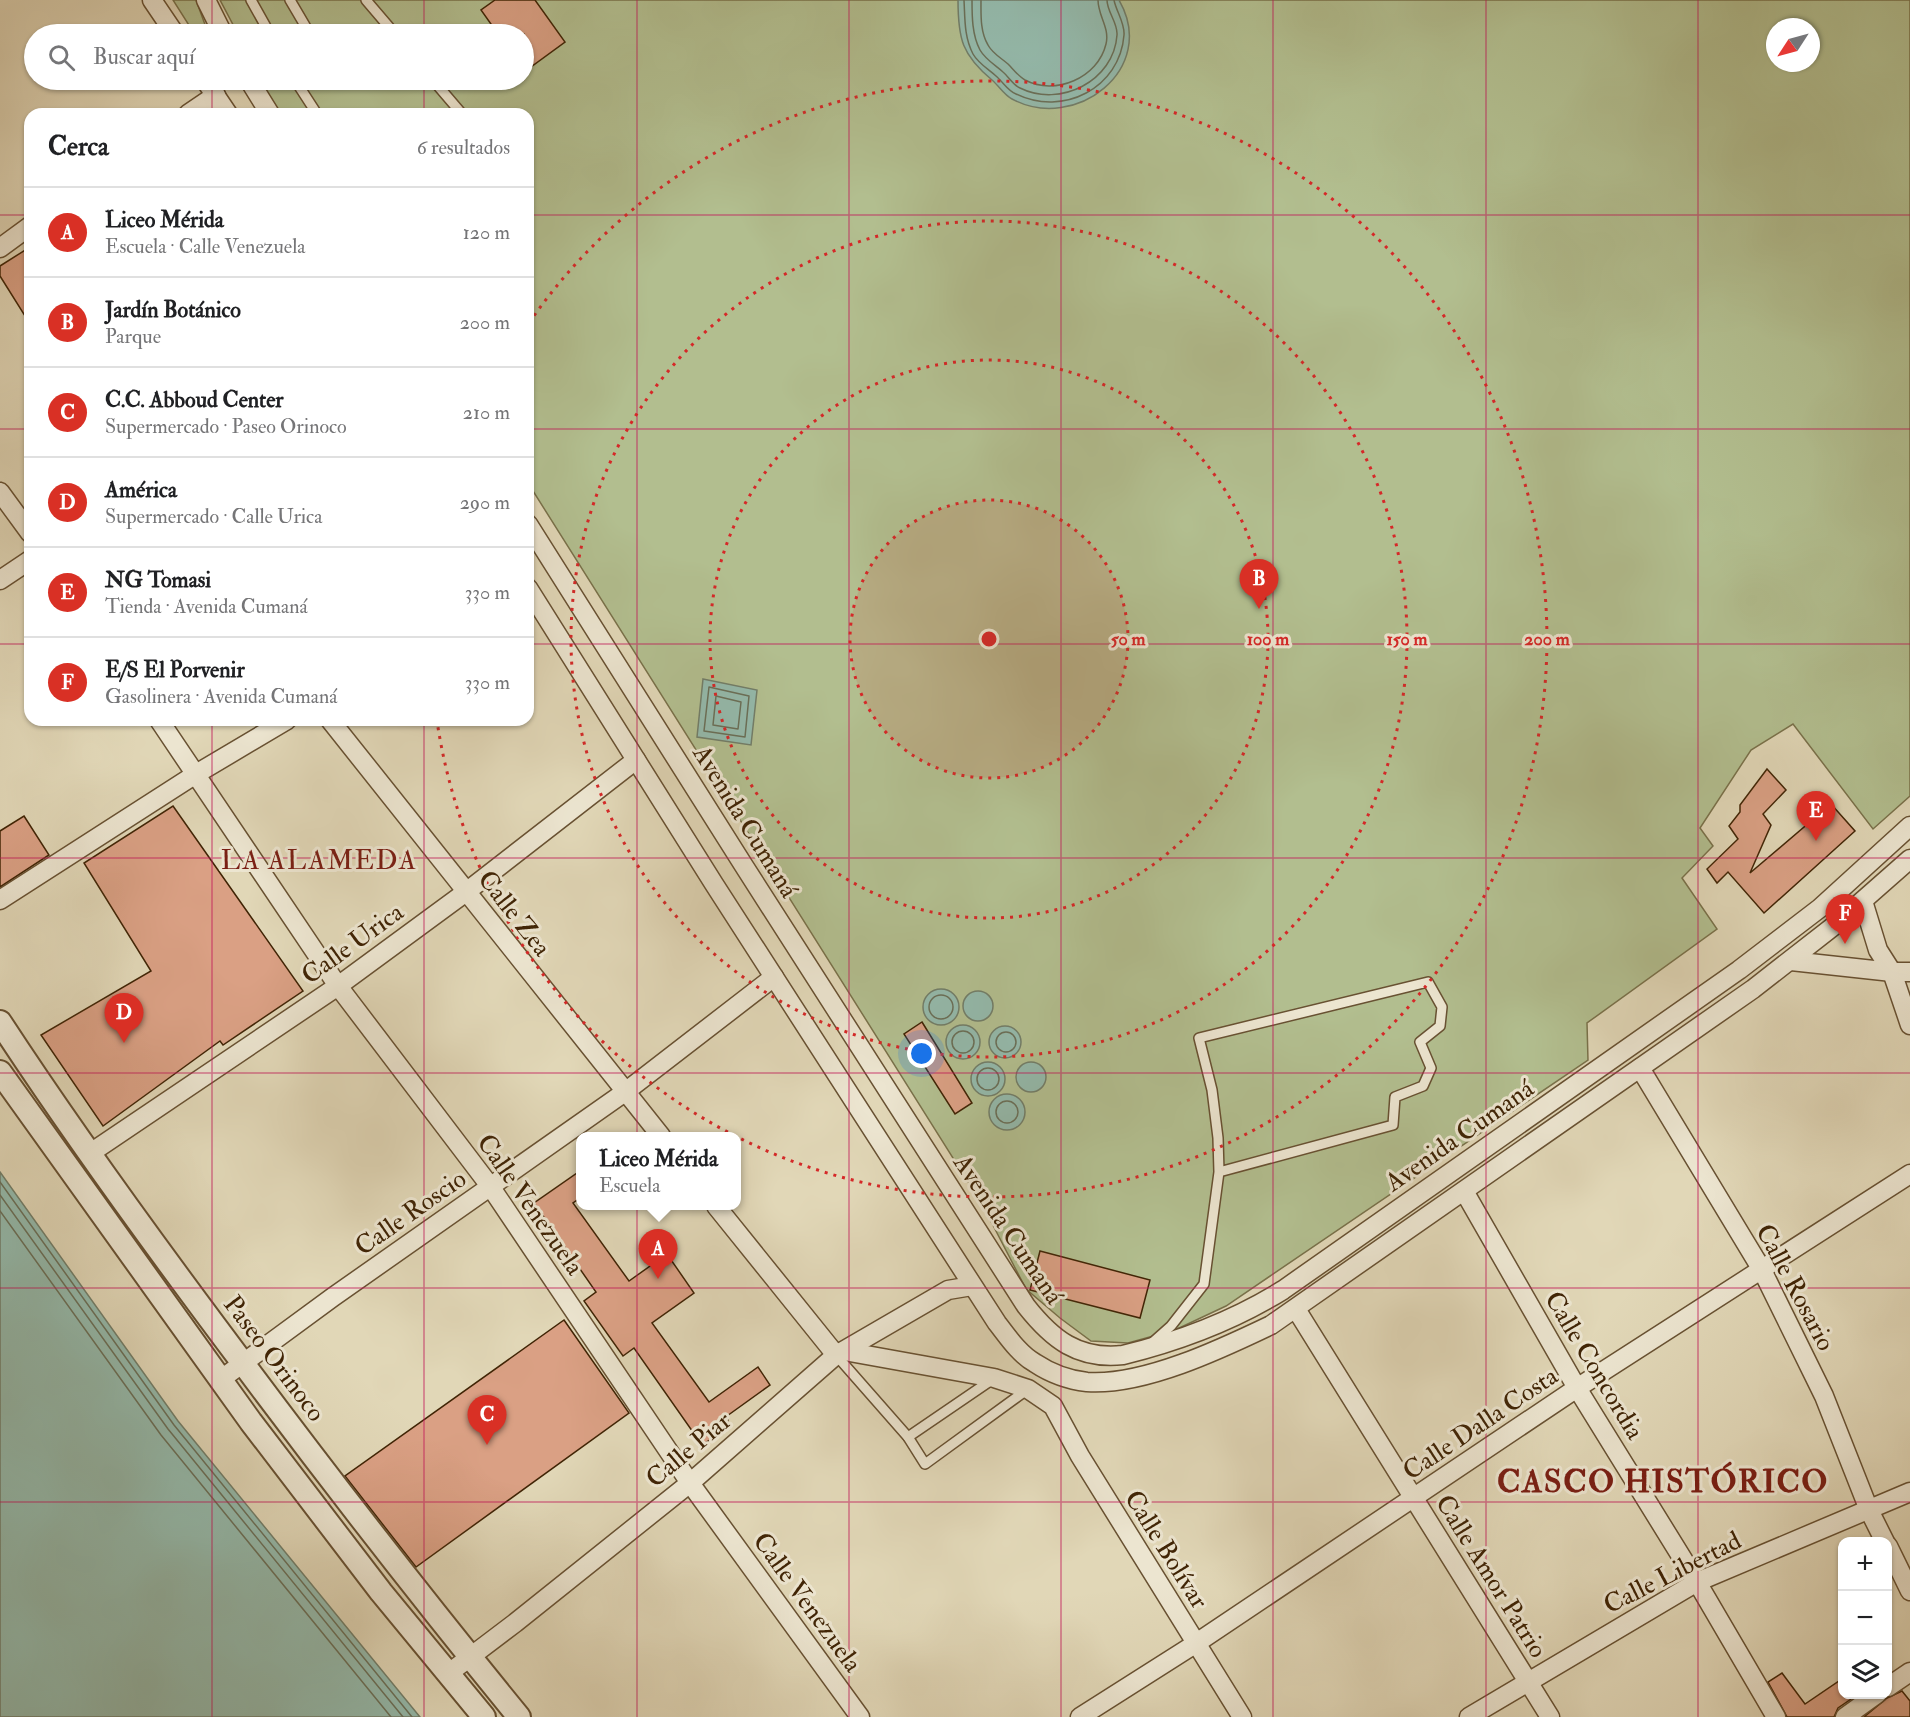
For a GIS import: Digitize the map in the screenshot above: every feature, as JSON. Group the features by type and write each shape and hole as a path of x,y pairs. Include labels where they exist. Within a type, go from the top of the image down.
{"street":[{"path":"152,0 168,24"},
{"path":"206,0 218,24"},
{"path":"212,90 224,108"},
{"path":"255,90 266,108"},
{"path":"197,108 216,95"},
{"path":"0,248 24,230"},
{"path":"0,492 24,525"},
{"name":"Avenida Cumaná","path":"534,534 1026,1306 1050,1334 1078,1350 1110,1356 1144,1350 1208,1329 1259,1305 1283,1290 1739,970 1820,908 1910,826"},
{"path":"0,580 24,564"},
{"name":"Avenida Cumaná","path":"534,598 774,977 997,1323 1023,1354 1034,1363 1070,1379 1105,1382 1128,1378 1216,1351 1271,1326 1791,961 1910,859"},
{"name":"Calle Venezuela","path":"163,726 338,986 490,1186 690,1483 860,1717"},
{"path":"0,900 196,774 277,726"},
{"name":"Calle Zea","path":"335,726 657,1132"},
{"name":"Calle Urica","path":"89,1154 338,986 466,892 636,760"},
{"path":"1863,901 1878,950 1901,972 1910,1025"},
{"path":"1791,961 1901,972"},
{"name":"Calle Roscio","path":"220,1380 333,1297 625,1092 774,977"},
{"name":"Paseo Orinoco","path":"0,1022 89,1154 244,1364 519,1717"},
{"name":"Calle Rosario","path":"1640,1068 1762,1270 1824,1396 1869,1510 1882,1537"},
{"path":"0,1072 220,1380 340,1540 484,1717"},
{"name":"Calle Dalla Costa","path":"1080,1717 1195,1644 1577,1388 1910,1174"},
{"name":"Calle Concordia","path":"1464,1191 1577,1388 1697,1582 1776,1717"},
{"path":"719,1210 840,1353 994,1378 1028,1389"},
{"name":"Calle Piar","path":"449,1673 690,1483 840,1353 948,1290 972,1286"},
{"name":"Calle Amor Patrio","path":"1296,1309 1550,1717"},
{"name":"Calle Bolívar","path":"1028,1389 1053,1406 1080,1456 1242,1717"},
{"name":"Calle Libertad","path":"1468,1717 1697,1582 1910,1492"},
{"path":"1892,1556 1910,1591"},
{"path":"1892,1684 1910,1672"},
{"path":"1845,1717 1871,1699"}],"lane":[{"path":"251,0 264,24"},
{"path":"290,0 304,24"},
{"path":"366,0 386,24"},
{"path":"301,90 313,108"},
{"path":"442,90 457,108"},
{"path":"1144,1350 1172,1326 1204,1284 1219,1172 1218,1138 1212,1090 1199,1038 1428,982 1442,1007 1440,1026 1420,1042 1431,1068 1423,1086 1395,1097 1393,1125 1219,1172"},
{"path":"840,1353 908,1437 925,1464 1028,1389"},
{"path":"908,1437 994,1378"}],"shaded area":[{"path":"173,0 196,0 205,24 188,24"},
{"path":"220,0 1910,0 1910,796 1873,829 1793,724 1751,750 1700,828 1713,846 1682,878 1717,929 1587,1023 1588,1060 1226,1306 1175,1330 1128,1343 1091,1341 1026,1289 982,1204 534,493 534,108 275,108 265,90 534,90 534,24 233,24"}],"water":[{"path":"958,0 1119,0 1128,25 1128,49 1119,71 1104,88 1084,101 1061,108 1036,107 1009,97 968,54 961,36"},
{"path":"703,679 757,690 751,745 697,737"},
{"path":"941,989 954,994 959,1007 954,1020 941,1025 928,1020 923,1007 928,994"},
{"path":"978,991 989,995 993,1006 989,1017 978,1021 967,1017 963,1006 967,995"},
{"path":"963,1025 975,1030 980,1042 975,1054 963,1059 951,1054 946,1042 951,1030"},
{"path":"1005,1026 1017,1030 1021,1042 1017,1054 1005,1058 993,1054 989,1042 993,1030"},
{"path":"988,1062 1000,1067 1005,1079 1000,1091 988,1096 976,1091 971,1079 976,1067"},
{"path":"1031,1062 1042,1066 1046,1077 1042,1088 1031,1092 1020,1088 1016,1077 1020,1066"},
{"path":"1007,1094 1019,1100 1025,1112 1019,1124 1007,1130 995,1124 989,1112 995,1100"},
{"path":"0,1172 178,1421 420,1717 0,1717"}],"building":[{"path":"495,0 535,0 565,42 534,65 534,24 491,24 481,10"},
{"path":"24,251 24,314 0,276 0,266"},
{"path":"1767,769 1786,790 1763,814 1771,825 1750,873 1831,804 1855,831 1764,913 1728,872 1717,883 1707,869 1738,839 1729,826 1740,812 1740,805"},
{"path":"173,806 303,991 223,1045 220,1041 103,1126 41,1035 151,971 84,863"},
{"path":"24,816 49,855 0,887 0,831"},
{"path":"922,1022 972,1103 955,1114 904,1034"},
{"path":"576,1174 576,1201 573,1203 576,1210 629,1281 667,1254 694,1293 652,1323 709,1402 758,1367 770,1385 727,1416 729,1427 702,1445 634,1348 623,1356 584,1301 596,1292 534,1203"},
{"path":"1040,1251 1150,1280 1140,1318 1030,1290"},
{"path":"564,1320 629,1413 416,1567 345,1476"},
{"path":"1782,1673 1805,1704 1838,1682 1838,1699 1851,1699 1838,1708 1834,1717 1787,1717 1768,1682"},
{"path":"1902,1691 1910,1701 1910,1717 1864,1717 1886,1699 1892,1699 1892,1696"}],"place":[{"name":"Jardín Botánico","path":"1259,609"},
{"name":"NG Tomasi","path":"1816,841"},
{"name":"E/S El Porvenir","path":"1845,944"},
{"name":"América","path":"124,1043"},
{"name":"Liceo Mérida","path":"658,1279"},
{"name":"C.C. Abboud Center","path":"487,1445"}],"district":[{"name":"LA ALAMEDA","path":"319,860"},
{"name":"CASCO HISTÓRICO","path":"1663,1481"}]}
